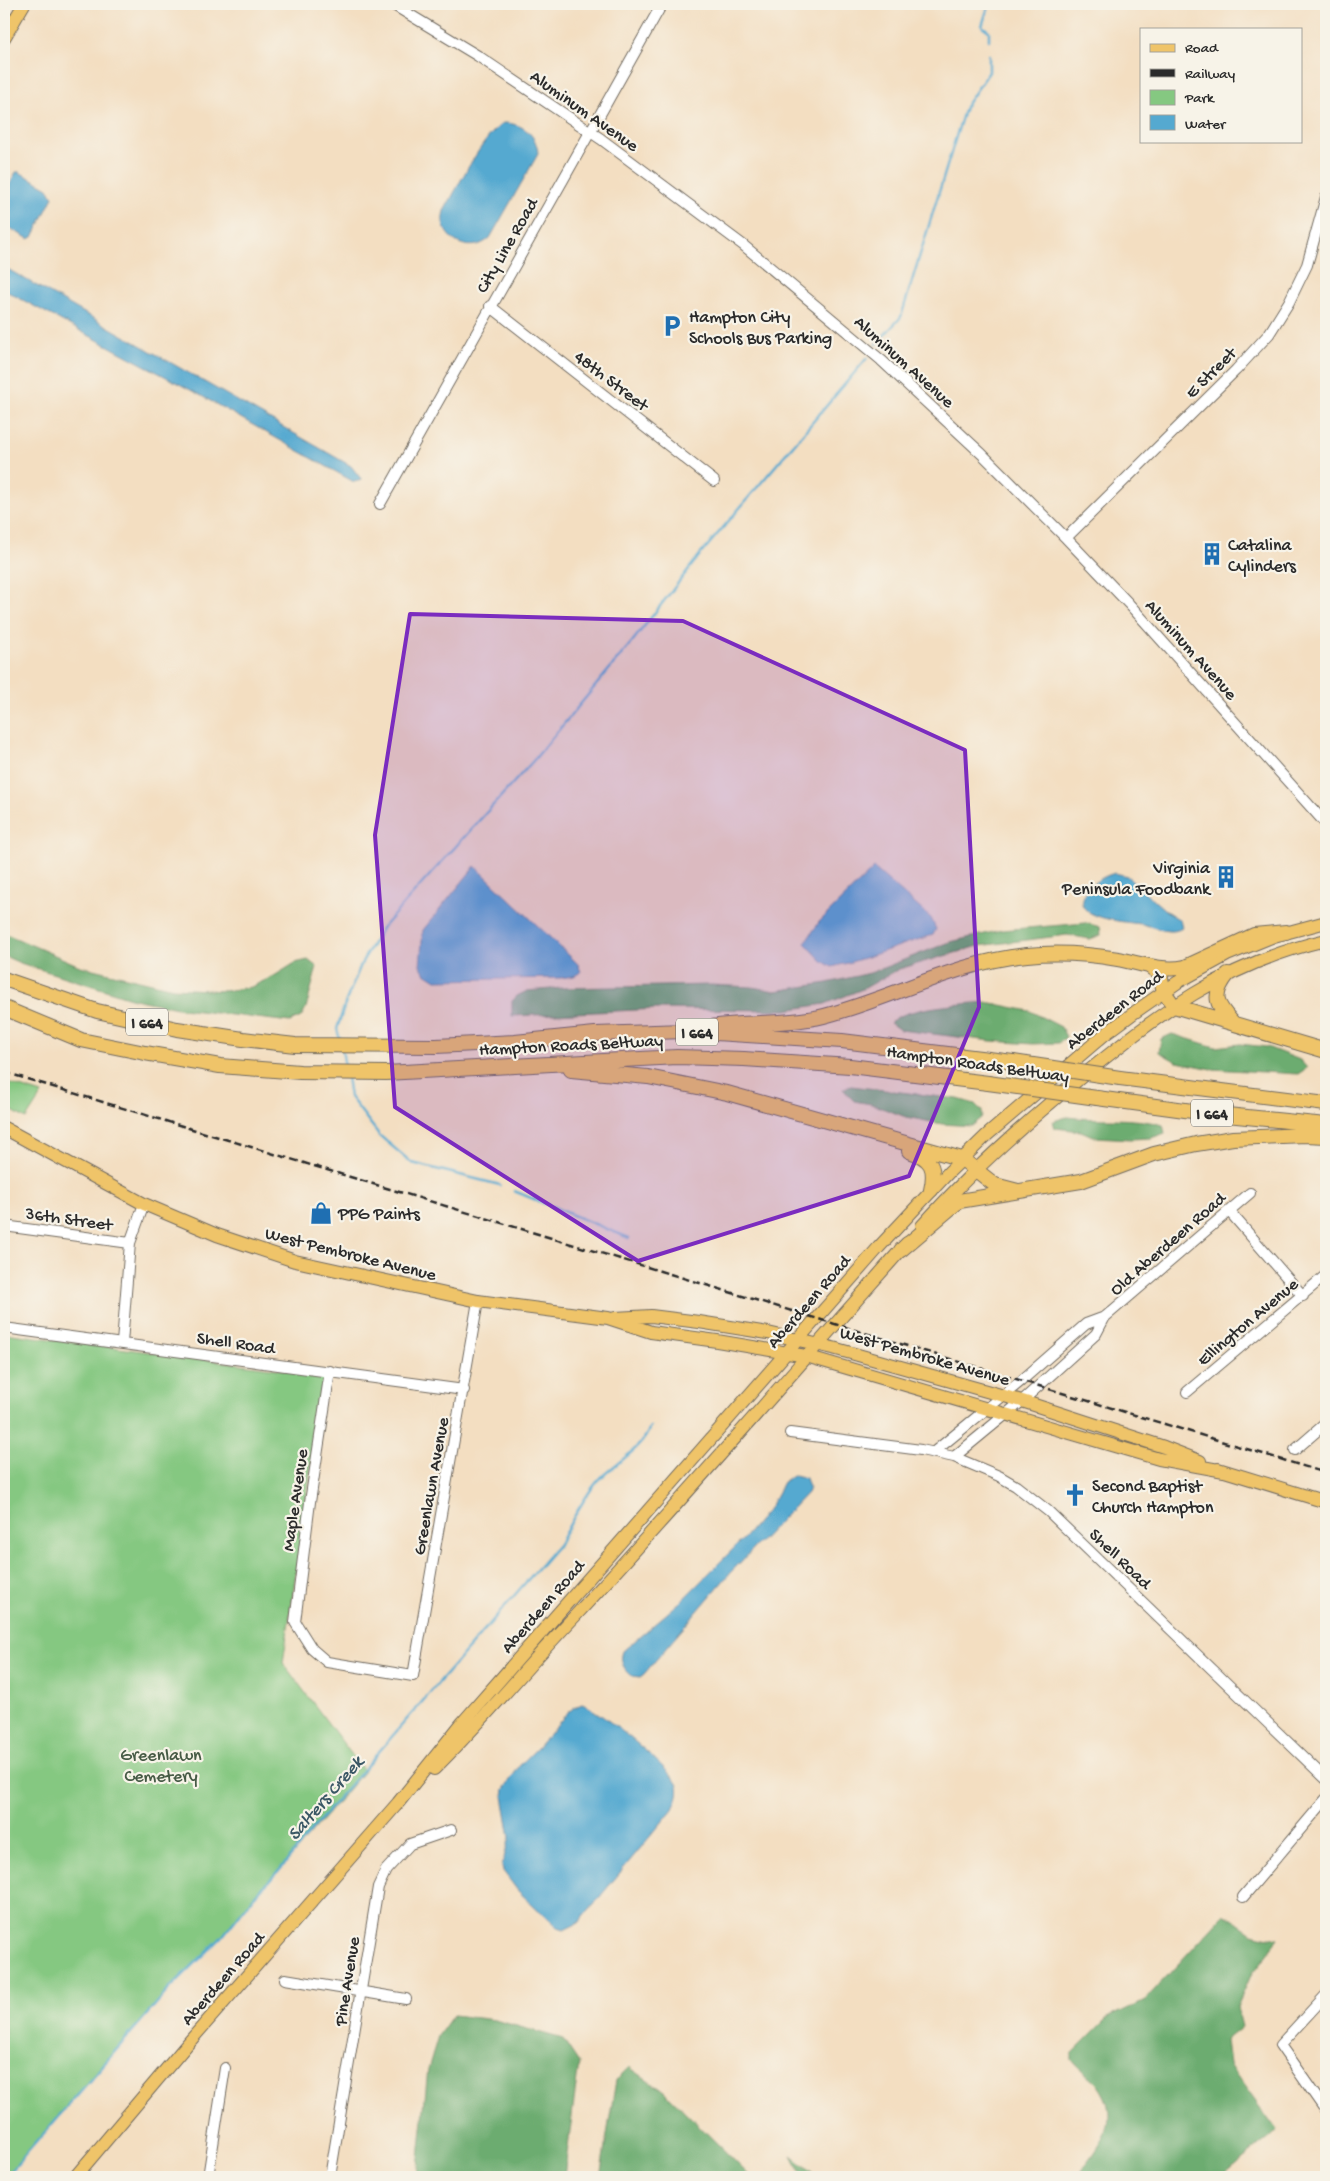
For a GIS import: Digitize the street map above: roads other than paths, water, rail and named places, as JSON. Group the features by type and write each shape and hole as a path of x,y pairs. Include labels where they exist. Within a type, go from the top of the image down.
{"highway":[{"path":"684,1031 729,1024 782,1022 821,1017 854,1008 950,972 991,961 1028,955 1074,954 1116,958 1163,968 1181,968 1254,935 1286,932"},
{"path":"1146,965 1160,974 1164,992 1174,1006 1326,1051"},
{"path":"1228,974 1219,985 1217,999 1224,1012 1235,1025"},
{"name":"Hampton Roads Beltway","path":"4,979 97,1011 186,1030 295,1045 380,1047 485,1044 595,1034 684,1031 842,1041 1326,1104"},
{"name":"Hampton Roads Beltway","path":"4,1008 81,1040 145,1054 220,1066 300,1072 386,1073 677,1057 744,1059 850,1066 1207,1113 1326,1125"},
{"path":"535,1065 648,1077 727,1093 962,1159 998,1186 1018,1191"},
{"path":"821,1120 871,1140 924,1157 933,1172 931,1190"},
{"path":"901,1250 930,1228 955,1203 1081,1181 1154,1154 1196,1144 1242,1138 1326,1136"}],"main road":[{"path":"4,38 8,21 24,4"},
{"name":"Aberdeen Road","path":"75,2177 196,2033 398,1803 463,1722 931,1190 1012,1113 1104,1035 1164,992 1214,962 1258,942 1286,932 1326,922"},
{"name":"Aberdeen Road","path":"398,1803 473,1731 574,1616 655,1530 901,1250 976,1170 1042,1110 1121,1045 1192,994 1228,974 1272,955 1326,940"},
{"name":"West Pembroke Avenue","path":"4,1128 144,1204 217,1235 296,1261 478,1301 608,1318 651,1316 768,1333 817,1344 1004,1395 1164,1447 1224,1471 1326,1502"},
{"name":"West Pembroke Avenue","path":"608,1318 651,1332 806,1356 1159,1459 1224,1471"}],"street":[{"name":"Aluminum Avenue","path":"392,4 478,56 591,132 743,245 881,360 982,454 1066,538 1129,604 1326,824"},
{"name":"City Line Road","path":"380,504 662,4"},
{"name":"E Street","path":"1066,538 1236,370 1269,334 1289,302 1307,265 1326,197"},
{"name":"48th Street","path":"490,306 714,480"},
{"name":"Old Aberdeen Road","path":"934,1452 1086,1324 1105,1317 1250,1193"},
{"path":"122,1342 130,1243 144,1204"},
{"path":"1229,1211 1303,1296"},
{"name":"36th Street","path":"4,1226 130,1243"},
{"name":"Ellington Avenue","path":"1188,1392 1326,1275"},
{"name":"Greenlawn Avenue","path":"413,1676 478,1301"},
{"name":"Old Aberdeen Road","path":"954,1457 1022,1401 1096,1334 1105,1317"},
{"name":"Shell Road","path":"4,1328 122,1342 464,1390"},
{"name":"Maple Avenue","path":"330,1371 295,1610 295,1622 301,1634 316,1654 327,1662 413,1676"},
{"path":"1295,1450 1326,1423"},
{"name":"Shell Road","path":"790,1433 934,1452 954,1457 1000,1476 1032,1497 1048,1511 1326,1779"},
{"path":"1243,1897 1326,1799"},
{"name":"Pine Avenue","path":"330,2177 376,1895 382,1877 410,1844 451,1830"},
{"path":"285,1979 406,1999"},
{"path":"1326,1995 1280,2045 1326,2111"},
{"path":"208,2177 225,2068"}],"water":[{"path":"503,123 516,125 527,131 535,141 538,154 490,238 473,246 456,242 445,229 443,221 444,211 478,151"},
{"path":"16,172 48,188 53,197 33,237 29,239 4,225 4,190 9,186"},
{"path":"4,267 351,466 362,480 354,482 198,394 4,290"},
{"path":"475,866 578,964 581,972 574,976 561,978 436,980 425,973 420,965 423,930"},
{"path":"874,868 931,918 936,929 933,935 832,967 822,961 805,943 819,922"},
{"path":"1115,873 1127,876 1166,911 1180,920 1182,928 1167,931 1141,924 1112,920 1091,913 1084,908 1082,900 1086,891 1099,880"},
{"path":"794,1475 806,1478 809,1488 807,1493 730,1573 644,1674 640,1677 632,1676 623,1665 623,1651 679,1603 745,1537 770,1507 783,1482"},
{"path":"582,1704 591,1708 651,1755 674,1779 678,1786 678,1792 673,1809 578,1923 564,1930 558,1928 518,1891 503,1871 502,1864 510,1837 503,1796 504,1789 520,1765 568,1712"}],"waterway":[{"path":"989,4 982,26 989,31 989,40"},
{"path":"876,344 901,317 965,107 989,72 989,55"},
{"path":"340,1040 337,1029 346,1001 363,960 383,927 533,761 632,642 699,556 867,358"},
{"path":"342,1050 345,1067"},
{"path":"347,1077 350,1097 380,1136 412,1163 500,1185"},
{"path":"514,1191 629,1238"},
{"name":"Salters Creek","path":"6,2177 170,1988 222,1937 254,1896 279,1871 330,1808 559,1544 591,1489 604,1475 641,1443 650,1427"}],"railway":[{"path":"4,1072 1326,1473"}],"place":[{"name":"Hampton City Schools Bus Parking","path":"672,326"},
{"name":"Catalina Cylinders","path":"1212,554"},
{"name":"Virginia Peninsula Foodbank","path":"1226,877"},
{"name":"PPG Paints","path":"321,1213"},
{"name":"Second Baptist Church Hampton","path":"1075,1495"}],"park label":[{"name":"Greenlawn Cemetery","path":"161,1764"}]}
